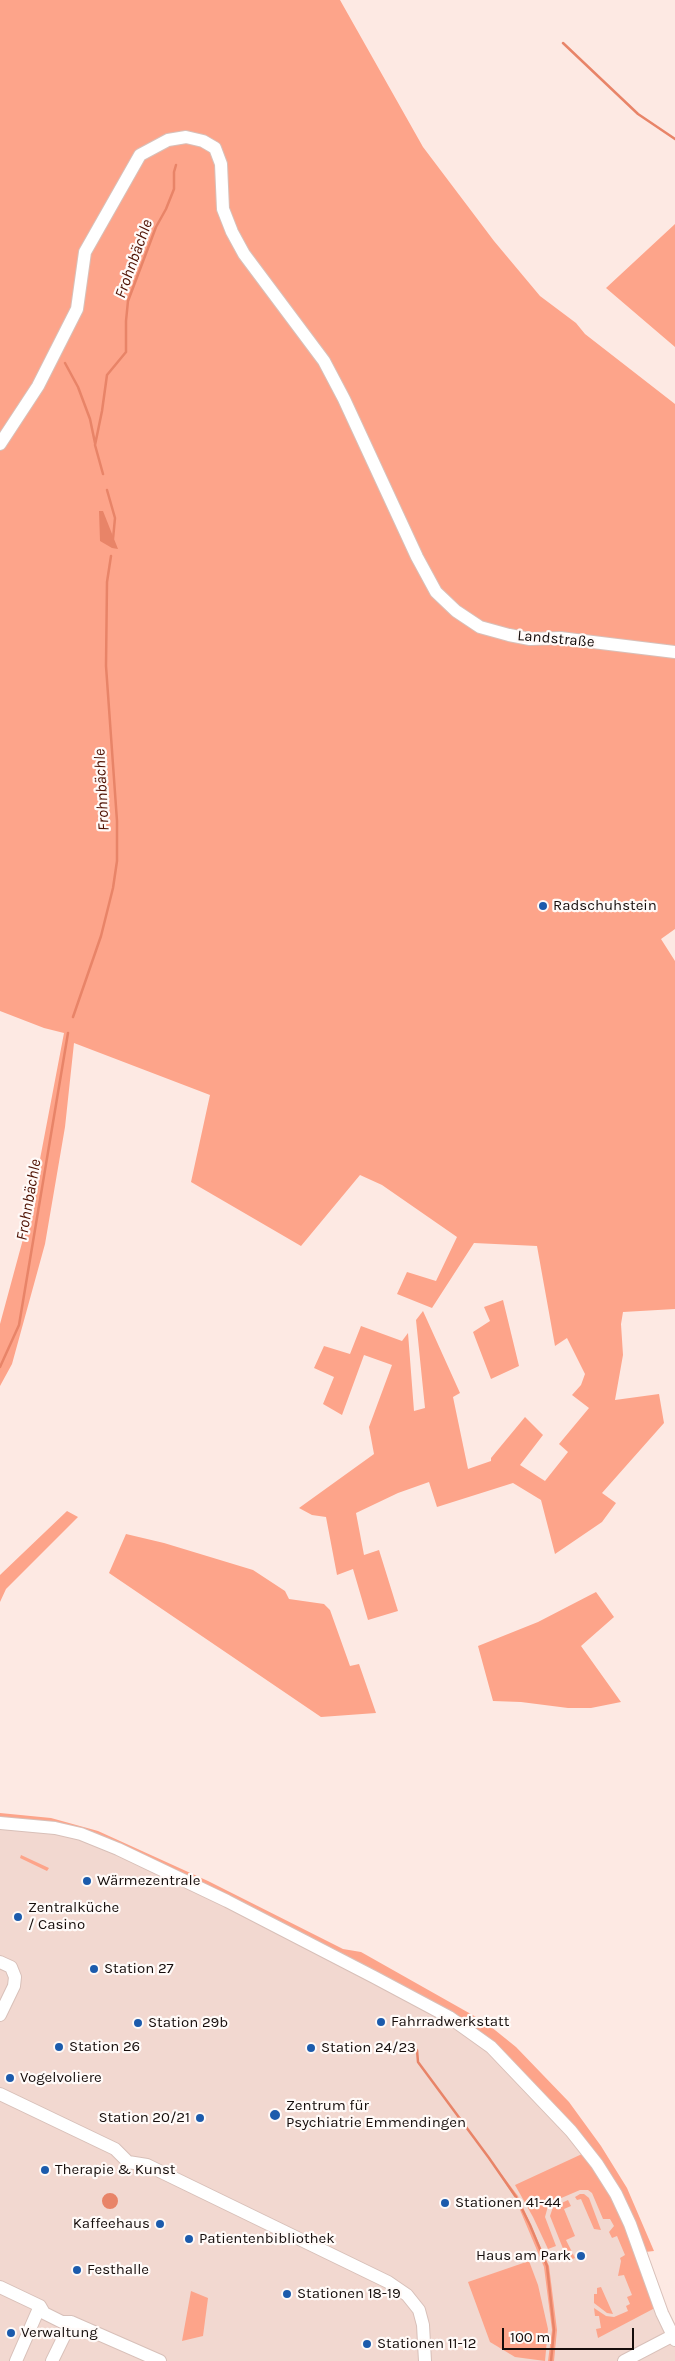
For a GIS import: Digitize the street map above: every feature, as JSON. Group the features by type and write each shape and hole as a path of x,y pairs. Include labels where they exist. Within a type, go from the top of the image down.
{"street":[{"name":"Landstraße","path":"0,444 38,386 78,308 85,252 140,155 168,140 186,137 203,141 215,148 221,164 223,209 232,232 244,254 324,361 417,557 436,592 456,611 480,627 509,635 530,639 560,638 675,652"},
{"path":"0,1823 55,1828 81,1834 118,1849 227,1901 374,1977 449,2017 479,2038 517,2072 571,2131 597,2164 616,2194 630,2224 674,2338 624,2361"},
{"path":"0,1962 11,1968 15,1977 14,1986 0,2015"},
{"path":"0,2094 115,2149 128,2162 147,2165 388,2282 406,2295 418,2310 423,2324 425,2361"},
{"path":"0,2287 40,2306 44,2313 62,2322 71,2322 160,2361"},
{"path":"16,2361 40,2306"},
{"path":"52,2361 71,2322"}],"shaded area":[{"path":"0,0 340,0 423,147 494,241 540,296 576,323 585,334 675,404 675,929 661,939 675,961 675,1309 623,1312 621,1324 623,1355 615,1400 659,1394 664,1423 602,1493 616,1503 602,1522 555,1554 541,1500 513,1483 437,1507 429,1482 398,1493 356,1513 364,1555 379,1550 398,1611 368,1620 353,1569 337,1575 326,1517 312,1515 299,1508 374,1454 369,1427 392,1365 364,1355 342,1415 323,1404 334,1377 314,1368 324,1346 350,1354 361,1326 402,1341 408,1333 414,1411 425,1408 416,1320 423,1311 460,1393 453,1397 468,1469 491,1461 491,1458 525,1417 543,1435 520,1465 545,1481 568,1452 559,1444 589,1408 572,1395 581,1385 585,1374 567,1338 555,1346 537,1246 474,1243 432,1308 397,1294 407,1272 436,1281 457,1237 382,1185 360,1175 301,1246 191,1182 210,1095 74,1043 65,1127 45,1244 12,1364 0,1386 0,1324 29,1217 64,1033 44,1028 0,1011"},
{"path":"675,224 675,347 606,288"},
{"path":"99,511 103,511 118,549 112,548 100,541"},
{"path":"503,1300 519,1366 491,1379 473,1332 490,1321 484,1307"},
{"path":"67,1511 78,1517 6,1589 0,1602 0,1575"},
{"path":"126,1534 164,1543 253,1570 285,1591 289,1599 324,1604 330,1610 350,1666 359,1664 376,1713 321,1717 109,1573"},
{"path":"596,1592 614,1617 581,1646 621,1702 591,1708 568,1708 521,1702 493,1701 478,1646 538,1622"},
{"path":"0,1813 51,1818 98,1831 208,1881 343,1949 361,1952 485,2022 516,2047 569,2102 601,2146 627,2188 654,2251 636,2253 653,2302 653,2309 598,2338 596,2329 601,2328 599,2316 595,2316 594,2308 606,2316 614,2317 628,2311 626,2306 630,2304 627,2297 632,2295 624,2275 618,2276 620,2258 625,2255 617,2236 612,2238 609,2232 614,2226 610,2219 603,2219 592,2193 588,2190 580,2190 552,2202 548,2206 545,2217 556,2246 548,2249 515,2185 582,2154 517,2077 466,2033 228,1905 72,1834 0,1827"},
{"name":"Zentrum für Psychiatrie Emmendingen","path":"0,1827 72,1834 118,1852 375,1981 466,2033 517,2077 582,2154 675,2346 675,2361 0,2361"},
{"path":"21,1855 49,1868 47,1871 20,1858"},
{"path":"489,2158 518,2196 549,2266 557,2330 554,2361 548,2361 552,2330 544,2267 515,2198"},
{"path":"110,2193 116,2195 118,2201 116,2207 110,2209 104,2207 102,2201 104,2195"},
{"path":"584,2194 589,2198 601,2230 594,2229 581,2199 577,2200 575,2197"},
{"path":"568,2200 571,2206 564,2209 575,2236 566,2240 575,2258 568,2261 550,2216 553,2207"},
{"path":"529,2261 538,2285 548,2329 545,2361 515,2357 490,2342 468,2282"},
{"path":"601,2287 613,2314 607,2313 594,2303 594,2294 597,2294 597,2288"},
{"path":"191,2291 208,2298 203,2336 182,2341"}],"waterway":[{"path":"563,43 638,114 675,139"},
{"name":"Frohnbächle","path":"103,474 95,445 107,375 126,352 128,301 156,227 174,189 176,165"},
{"path":"65,363 78,387 90,419 95,443"},
{"name":"Frohnbächle","path":"107,490 115,518 113,539"},
{"name":"Frohnbächle","path":"73,1017 101,936 113,888 117,861 117,821 106,666 107,582 111,556"},
{"name":"Frohnbächle","path":"0,1367 19,1325 68,1033"},
{"path":"417,2050 418,2062 516,2197 530,2225 547,2266 554,2330 551,2361"}],"place":[{"name":"Radschuhstein","path":"543,906"},
{"name":"Wärmezentrale","path":"87,1881"},
{"name":"Zentralküche / Casino","path":"18,1917"},
{"name":"Station 27","path":"94,1969"},
{"name":"Fahrradwerkstatt","path":"381,2022"},
{"name":"Station 29b","path":"138,2023"},
{"name":"Station 26","path":"59,2047"},
{"name":"Station 24/23","path":"311,2048"},
{"name":"Vogelvoliere","path":"10,2078"},
{"name":"Zentrum für Psychiatrie Emmendingen","path":"275,2115"},
{"name":"Station 20/21","path":"200,2118"},
{"name":"Therapie & Kunst","path":"45,2170"},
{"name":"Stationen 41-44","path":"445,2203"},
{"name":"Kaffeehaus","path":"160,2224"},
{"name":"Patientenbibliothek","path":"189,2239"},
{"name":"Haus am Park","path":"581,2256"},
{"name":"Festhalle","path":"77,2270"},
{"name":"Stationen 18-19","path":"287,2294"},
{"name":"Verwaltung","path":"11,2333"},
{"name":"Stationen 11-12","path":"367,2344"}]}
